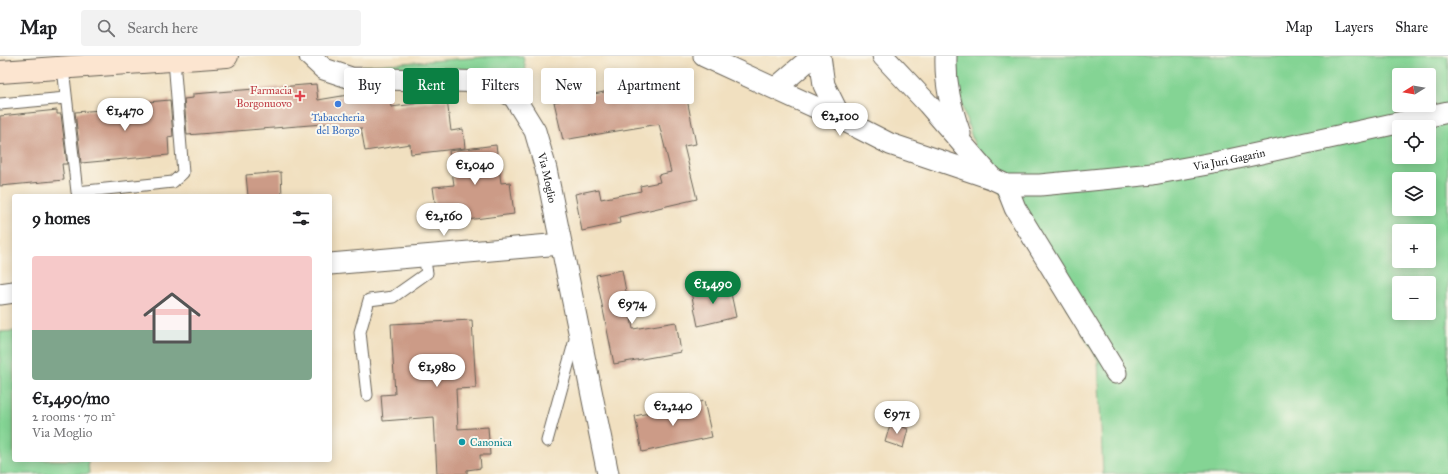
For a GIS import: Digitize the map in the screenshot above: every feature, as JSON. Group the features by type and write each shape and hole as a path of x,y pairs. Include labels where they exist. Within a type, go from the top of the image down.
{"main road":[{"path":"0,72 227,56"}],"street":[{"name":"Via Moglio","path":"310,56 324,69 351,78 488,82 514,97 535,131 546,169 608,474"},
{"name":"Via Juri Gagarin","path":"704,56 776,88 890,144 999,182 1040,185 1153,174 1224,161 1448,112"},
{"path":"776,88 812,56"},
{"path":"820,56 824,85 841,119"},
{"path":"883,56 999,182 1116,373"},
{"path":"946,56 945,76 951,108 965,146"},
{"path":"332,264 561,244"},
{"path":"0,294 12,292"}],"lane":[{"path":"63,68 77,192 173,182 183,173 174,60"},
{"path":"0,104 66,98"},
{"path":"367,395 360,332 369,300 393,298 427,273 424,256"},
{"path":"547,441 578,328"}],"green space":[{"path":"497,56 523,56 526,68 467,68 467,71 459,71 459,68 403,68 403,70 395,70 395,68 362,68 362,66"},
{"path":"953,56 1448,56 1448,474 1103,474 1098,360 977,153 951,72"},
{"path":"12,331 12,462 88,462 89,474 0,474 0,332"}],"building":[{"path":"316,84 318,100 344,96 344,104 390,104 391,107 415,104 448,104 451,131 463,129 465,148 411,154 410,144 365,151 361,128 337,131 335,123 187,135 184,99 193,98 193,94"},
{"path":"604,92 604,104 688,104 696,144 684,146 697,199 619,217 620,223 582,231 575,194 599,189 601,199 641,191 640,186 660,182 658,175 671,172 659,124 563,140 554,104 596,104 596,94"},
{"path":"170,100 173,136 168,137 169,155 81,163 75,112 127,108 126,104"},
{"path":"57,110 57,114 61,114 67,164 62,164 64,180 0,186 0,116"},
{"path":"496,145 501,183 510,182 514,214 467,220 466,212 437,216 433,187 454,185 449,151"},
{"path":"281,172 282,194 248,194 246,175"},
{"path":"622,270 633,329 676,322 681,352 614,364 596,275"},
{"path":"729,284 736,317 698,326 691,292"},
{"path":"472,320 476,388 456,389 458,429 488,427 490,455 480,455 481,468 467,470 467,474 437,474 434,417 383,421 381,395 395,394 391,324"},
{"path":"704,401 712,437 642,452 635,416"},
{"path":"891,422 908,429 903,448 885,442"}],"place":[{"name":"Farmacia Borgonuovo","path":"300,96"},
{"name":"Tabaccheria del Borgo","path":"338,104"},
{"name":"Canonica","path":"462,442"}]}
